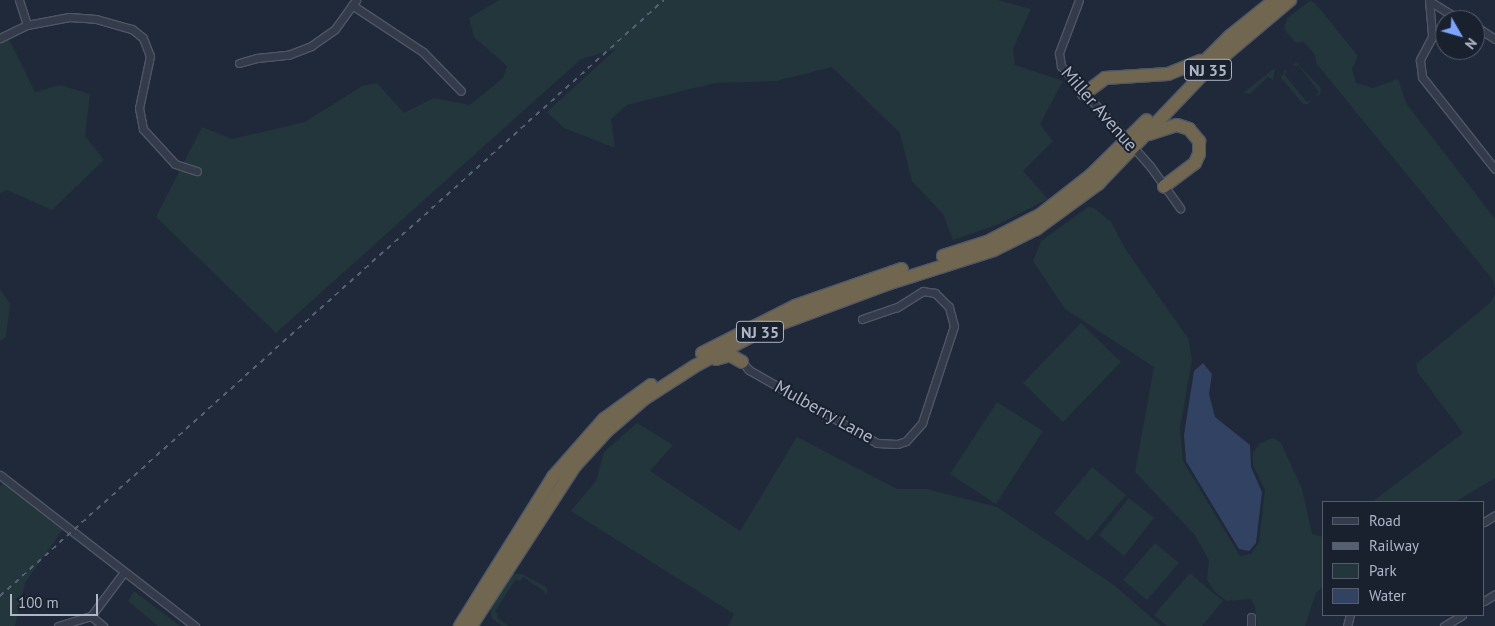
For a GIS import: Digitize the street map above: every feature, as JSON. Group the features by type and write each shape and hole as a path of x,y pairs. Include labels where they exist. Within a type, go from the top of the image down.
{"highway":[{"name":"NJ 35","path":"460,626 552,477 577,446 622,404 730,337 795,306 987,242 1023,225 1057,204 1133,143 1210,54 1275,0"},
{"name":"NJ 35","path":"471,626 575,466 607,431 644,399 695,366 763,330 890,282 1012,242 1068,209 1212,66 1290,0"},
{"path":"1084,94 1105,78 1168,74 1210,54"},
{"path":"1133,143 1160,128 1177,125 1189,129 1197,137 1200,148 1195,163 1164,186"},
{"path":"695,366 724,355 742,362 742,349 763,330"}],"street":[{"path":"19,0 27,25"},
{"name":"Miller Avenue","path":"1079,0 1058,58 1061,66 1084,94 1133,143 1180,208"},
{"path":"1430,1 1444,10"},
{"path":"1430,1 1432,37 1420,60 1422,77 1495,170"},
{"path":"239,63 257,58 288,55 311,46 334,29 354,2 423,52 461,90"},
{"path":"0,38 27,25 81,17 126,26 138,33 150,56 139,108 143,129 175,164 197,171"},
{"name":"Mulberry Lane","path":"742,362 750,370 877,443 897,444 906,440 922,423 954,326 949,307 935,293 923,291 897,307 862,320"},
{"path":"0,475 195,626"},
{"path":"58,626 91,616 124,572"},
{"path":"91,616 103,626"},
{"path":"1444,626 1460,616"},
{"path":"1251,617 1251,626"}],"green space":[{"path":"499,0 998,0 1031,9 1013,49 1015,65 1063,81 1040,124 1053,141 1023,171 1048,199 999,224 953,240 943,214 912,181 900,133 832,67 776,81 714,83 627,105 611,119 615,148 564,128 547,112 616,49 581,59 276,333 156,217 202,127 232,139 305,122 362,86 377,83 404,113 434,98 470,105 503,78 507,66 474,37 469,18"},
{"path":"1310,1 1315,3 1358,56 1352,69 1356,83 1373,88 1398,79 1406,103 1495,219 1495,288 1493,280 1316,63 1315,55 1304,42 1296,43 1284,29 1287,18"},
{"path":"7,35 35,92 60,85 90,94 85,136 104,160 52,210 7,190 0,193 0,40"},
{"path":"1296,62 1320,87 1321,92 1319,96 1316,95 1319,92 1298,65 1292,66"},
{"path":"1275,68 1273,80 1268,77 1250,94 1243,93"},
{"path":"1285,70 1287,71 1284,74 1307,102 1311,99 1308,104 1303,104 1281,78"},
{"path":"1088,207 1094,208 1111,222 1126,250 1188,338 1192,360 1180,428 1183,461 1240,556 1251,554 1259,542 1265,490 1253,465 1253,453 1259,444 1273,438 1281,443 1302,489 1312,534 1322,536 1322,588 1316,593 1305,626 1257,626 1255,607 1251,599 1227,601 1215,592 1207,580 1209,560 1194,534 1135,472 1154,367 1065,309 1033,261 1041,241"},
{"path":"0,289 10,304 6,337 0,341"},
{"path":"1495,294 1495,478 1457,501 1373,501 1463,433 1418,373 1416,364 1490,303"},
{"path":"1081,323 1121,362 1063,422 1023,383"},
{"path":"997,402 1043,431 996,504 950,474"},
{"path":"637,423 673,445 650,471 740,531 797,437 897,489 927,489 997,507 1114,585 1161,626 728,626 734,614 571,511 596,481 604,452"},
{"path":"1092,467 1126,495 1088,541 1054,513"},
{"path":"5,480 65,526 25,583 15,626 0,626 0,487"},
{"path":"1129,498 1154,518 1124,556 1099,535"},
{"path":"1155,543 1179,563 1147,600 1123,580"},
{"path":"1190,573 1223,601 1202,626 1167,626 1154,615"},
{"path":"511,574 522,574 546,587 548,592 544,596 545,592 523,577 520,581 516,579 495,611 498,614 497,618 509,626 502,626 492,618 490,607"},
{"path":"134,591 180,626 158,626 128,601"}],"water":[{"path":"1203,363 1212,374 1209,394 1215,417 1250,445 1251,467 1262,492 1256,543 1249,551 1239,549 1186,461 1184,435 1194,371"}],"railway":[{"path":"0,596 664,0"}]}
